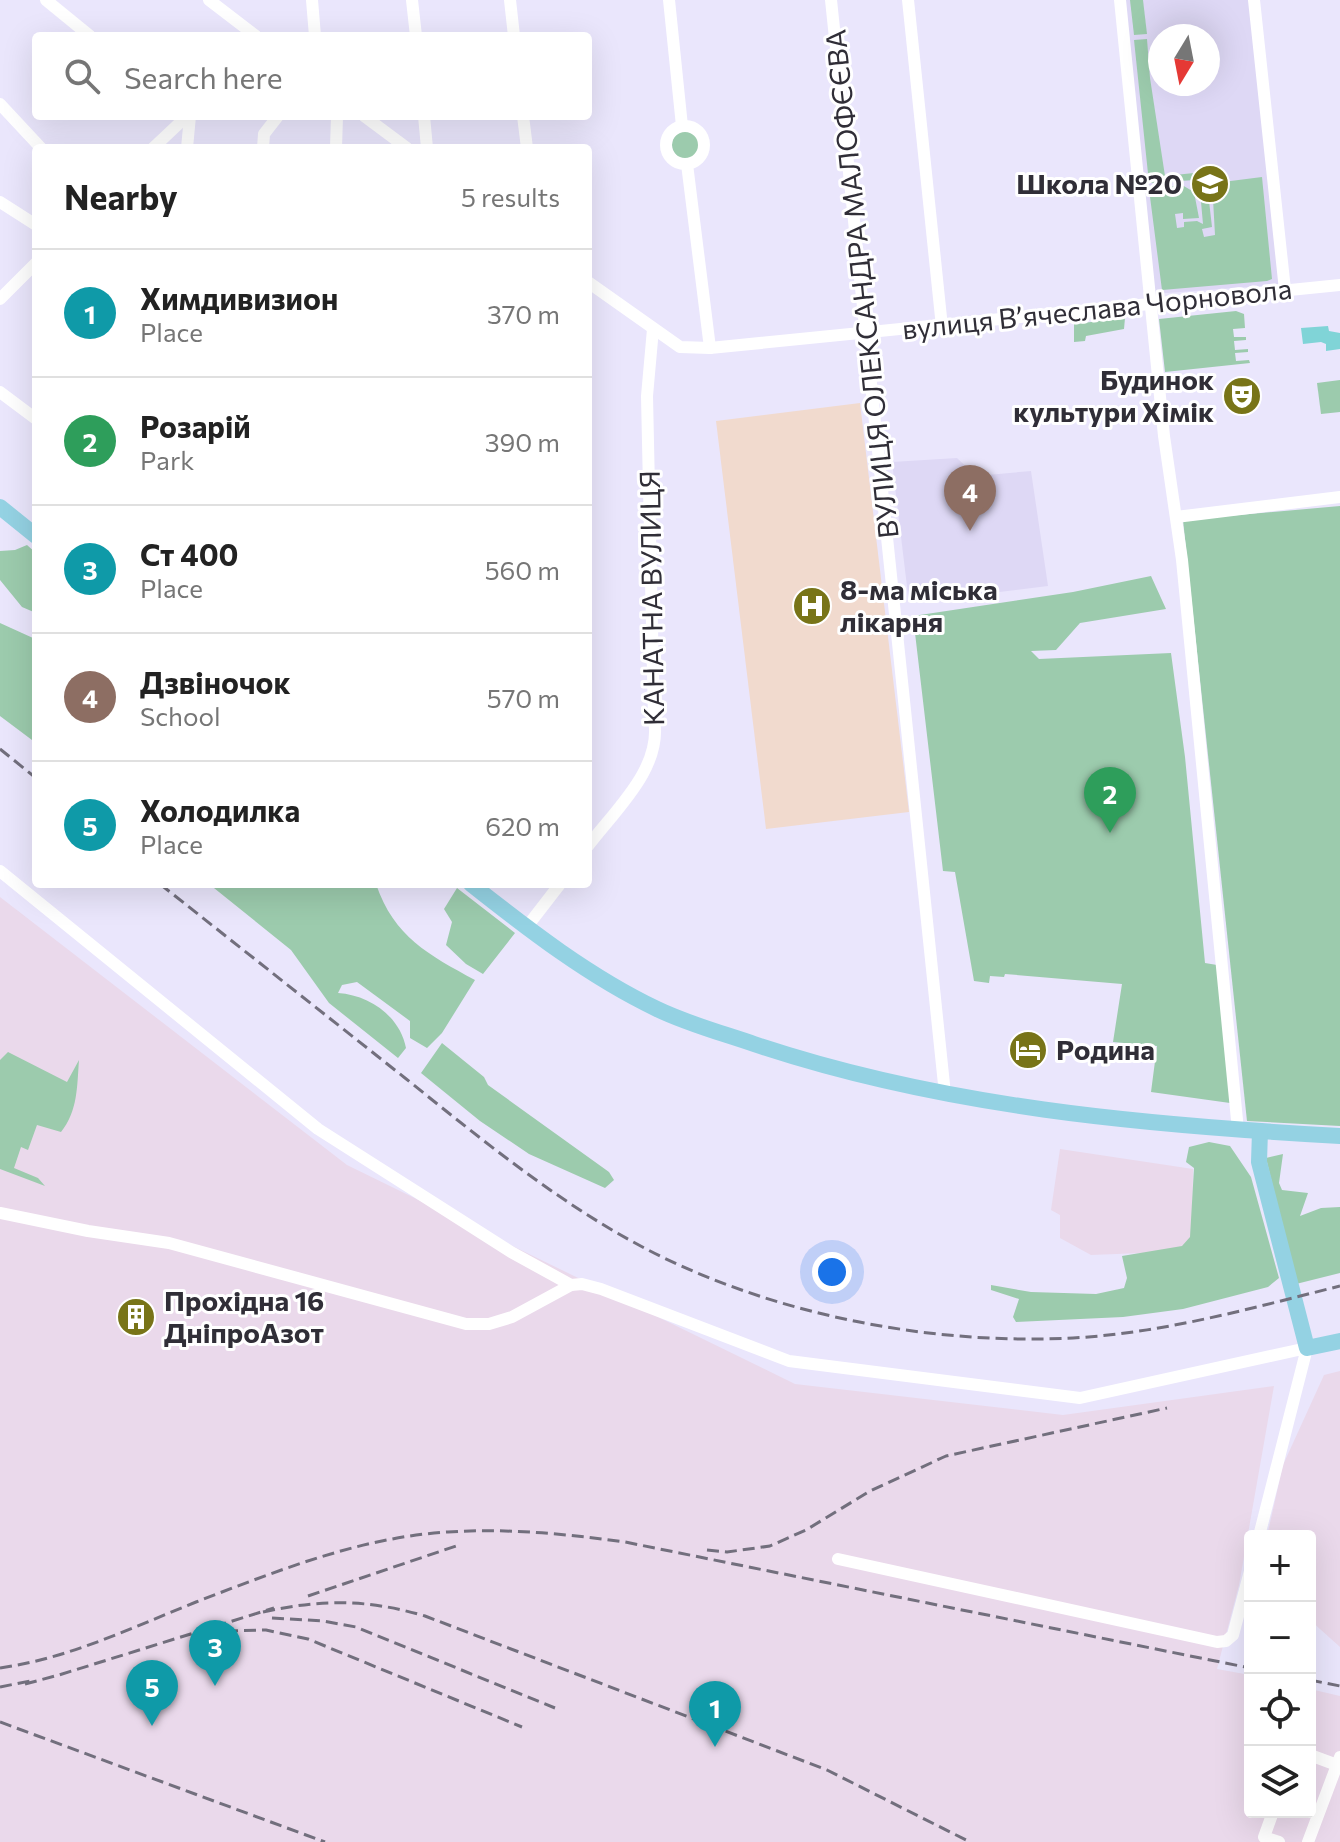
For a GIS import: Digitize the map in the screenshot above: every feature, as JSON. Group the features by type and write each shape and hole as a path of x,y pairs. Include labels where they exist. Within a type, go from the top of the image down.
{"main road":[{"path":"0,507 32,533"},
{"path":"476,888 526,928 633,996 686,1021 834,1070 945,1094 1098,1116 1238,1130 1340,1136"},
{"path":"1260,1131 1259,1162 1307,1348 1340,1341"}],"street":[{"path":"46,0 85,32"},
{"path":"209,0 251,32"},
{"path":"312,0 315,32"},
{"path":"412,0 416,32"},
{"path":"510,0 514,32"},
{"path":"669,0 682,126"},
{"name":"ВУЛИЦЯ ОЛЕКСАНДРА МАЛОФЄЄВА","path":"831,0 945,1094"},
{"path":"908,0 942,327"},
{"path":"1120,0 1164,436 1182,560 1238,1130"},
{"path":"1254,0 1285,290"},
{"path":"0,104 37,144"},
{"path":"157,144 184,120"},
{"path":"187,144 188,120"},
{"path":"263,144 264,134 275,120"},
{"path":"336,144 337,120"},
{"path":"369,120 402,144"},
{"path":"424,120 427,144"},
{"path":"524,120 526,144"},
{"path":"682,126 699,131 705,142 702,154 687,164 670,157 666,144 671,132 682,126"},
{"path":"687,164 710,348"},
{"path":"0,202 32,222"},
{"path":"0,299 32,267"},
{"name":"вулиця Вʼячеслава Чорновола","path":"592,285 680,347 710,348 1340,285"},
{"name":"КАНАТНА ВУЛИЦЯ","path":"592,841 649,765 657,734 654,719 647,396 653,329"},
{"path":"0,392 32,416"},
{"path":"1176,517 1340,497"},
{"path":"0,871 318,1129 511,1252 571,1285"},
{"path":"526,928 557,888"},
{"path":"0,1213 169,1243 466,1324 489,1324 512,1317 571,1285 582,1284 789,1361 1080,1398 1307,1348 1261,1530"},
{"path":"838,1559 1217,1642 1226,1641 1233,1635 1244,1594"},
{"path":"1308,1842 1338,1761 1316,1756"},
{"path":"1271,1818 1264,1837 1279,1842"}],"shaded area":[{"name":"Школа №20","path":"1123,0 1259,0 1289,284 1153,294"},
{"path":"1130,0 1143,0 1147,34 1134,35"},
{"path":"1147,39 1148,96 1153,96 1165,176 1194,173 1195,180 1149,183 1134,40"},
{"path":"686,131 696,135 700,145 696,155 686,159 676,155 672,145 676,135"},
{"path":"1262,177 1272,279 1162,290 1149,189 1182,185 1194,192 1199,218 1183,219 1183,213 1175,214 1177,228 1184,227 1184,222 1203,224 1201,202 1209,201 1212,227 1202,229 1204,237 1215,235 1213,199 1204,199 1207,184"},
{"path":"1236,311 1244,314 1245,328 1233,329 1234,337 1246,337 1246,340 1234,341 1235,350 1248,349 1248,352 1235,353 1236,361 1249,360 1250,363 1165,372 1159,319"},
{"path":"1125,318 1124,329 1086,336 1085,341 1074,342 1074,324"},
{"path":"1328,326 1329,331 1340,333 1340,349 1326,351 1326,344 1321,342 1303,344 1301,328"},
{"path":"1340,380 1340,412 1321,414 1317,383"},
{"name":"8-ма міська лікарня","path":"860,403 909,812 766,829 716,421"},
{"path":"957,458 976,476 1031,471 1048,586 909,603 892,462"},
{"path":"1340,506 1340,1126 1247,1121 1183,520"},
{"path":"27,545 32,549 32,611 22,607 0,580 0,551"},
{"path":"1151,576 1166,609 1080,623 1056,650 1031,651 1039,659 1171,653 1185,757 1205,963 1217,965 1230,1103 1151,1092 1157,1046 1113,1042 1122,984 1005,974 1004,977 990,976 989,983 974,981 955,872 943,871 913,616 1073,592"},
{"path":"0,623 32,638 32,740 0,716"},
{"path":"214,888 378,888 403,931 428,953 475,980 442,1033 427,1048 410,1038 410,1021 357,982 342,985 338,993 372,1003 397,1026 406,1048 398,1058 329,1003 291,950"},
{"path":"457,888 515,933 483,974 466,964 446,945 452,922 444,909"},
{"path":"0,897 347,1165 795,1384 1063,1415 1274,1386 1249,1530 1244,1530 1244,1557 1239,1585 1217,1669 1244,1674 1244,1818 1316,1818 1316,1690 1340,1696 1340,1842 0,1842"},
{"path":"442,1043 484,1077 488,1085 609,1172 614,1180 605,1188 529,1154 480,1121 421,1073"},
{"path":"8,1052 67,1082 79,1060 76,1098 67,1124 61,1132 37,1125 28,1150 21,1147 14,1168 38,1178 45,1186 0,1169 0,1060"},
{"path":"1209,1142 1230,1146 1251,1177 1279,1278 1268,1287 1183,1309 1123,1317 1016,1322 1013,1317 1019,1299 991,1290 991,1285 1031,1292 1096,1294 1124,1288 1127,1278 1122,1256 1182,1246 1190,1237 1194,1168 1186,1162 1189,1147"},
{"path":"1060,1149 1193,1169 1192,1251 1091,1255 1060,1238 1060,1215 1051,1210"},
{"path":"1283,1154 1279,1183 1282,1190 1308,1193 1300,1216 1321,1208 1340,1207 1340,1273 1296,1284 1266,1158"},
{"path":"1340,1371 1340,1647 1316,1625 1316,1530 1268,1530 1283,1465 1324,1375"}],"railway":[{"path":"0,749 32,775"},
{"path":"165,888 466,1127 560,1197 660,1256 758,1296 809,1311 915,1331 1021,1339 1073,1338 1141,1331 1340,1286"},
{"path":"707,1550 727,1552 770,1546 806,1530 870,1491 946,1456 1167,1408"},
{"path":"0,1668 76,1650 257,1579 351,1548 416,1535 493,1531 559,1534 625,1542 1244,1667"},
{"path":"308,1596 456,1546"},
{"path":"263,1612 344,1603 384,1606 425,1616 827,1770 970,1842"},
{"path":"25,1684 274,1608"},
{"path":"272,1618 323,1621 356,1627 555,1708"},
{"path":"226,1631 266,1630 308,1639 522,1727"},
{"path":"0,1687 35,1680"},
{"path":"1316,1681 1340,1686"},
{"path":"0,1722 325,1842"}],"place":[{"name":"Школа №20","path":"1210,184"},
{"name":"Будинок культури Хімік","path":"1242,396"},
{"name":"Дзвіночок","path":"970,531"},
{"name":"8-ма міська лікарня","path":"812,606"},
{"name":"Розарій","path":"1110,833"},
{"name":"Родина","path":"1028,1050"},
{"name":"Прохідна 16 ДніпроАзот","path":"136,1317"},
{"name":"Ст 400","path":"215,1686"},
{"name":"Холодилка","path":"152,1726"},
{"name":"Химдивизион","path":"715,1747"}]}
